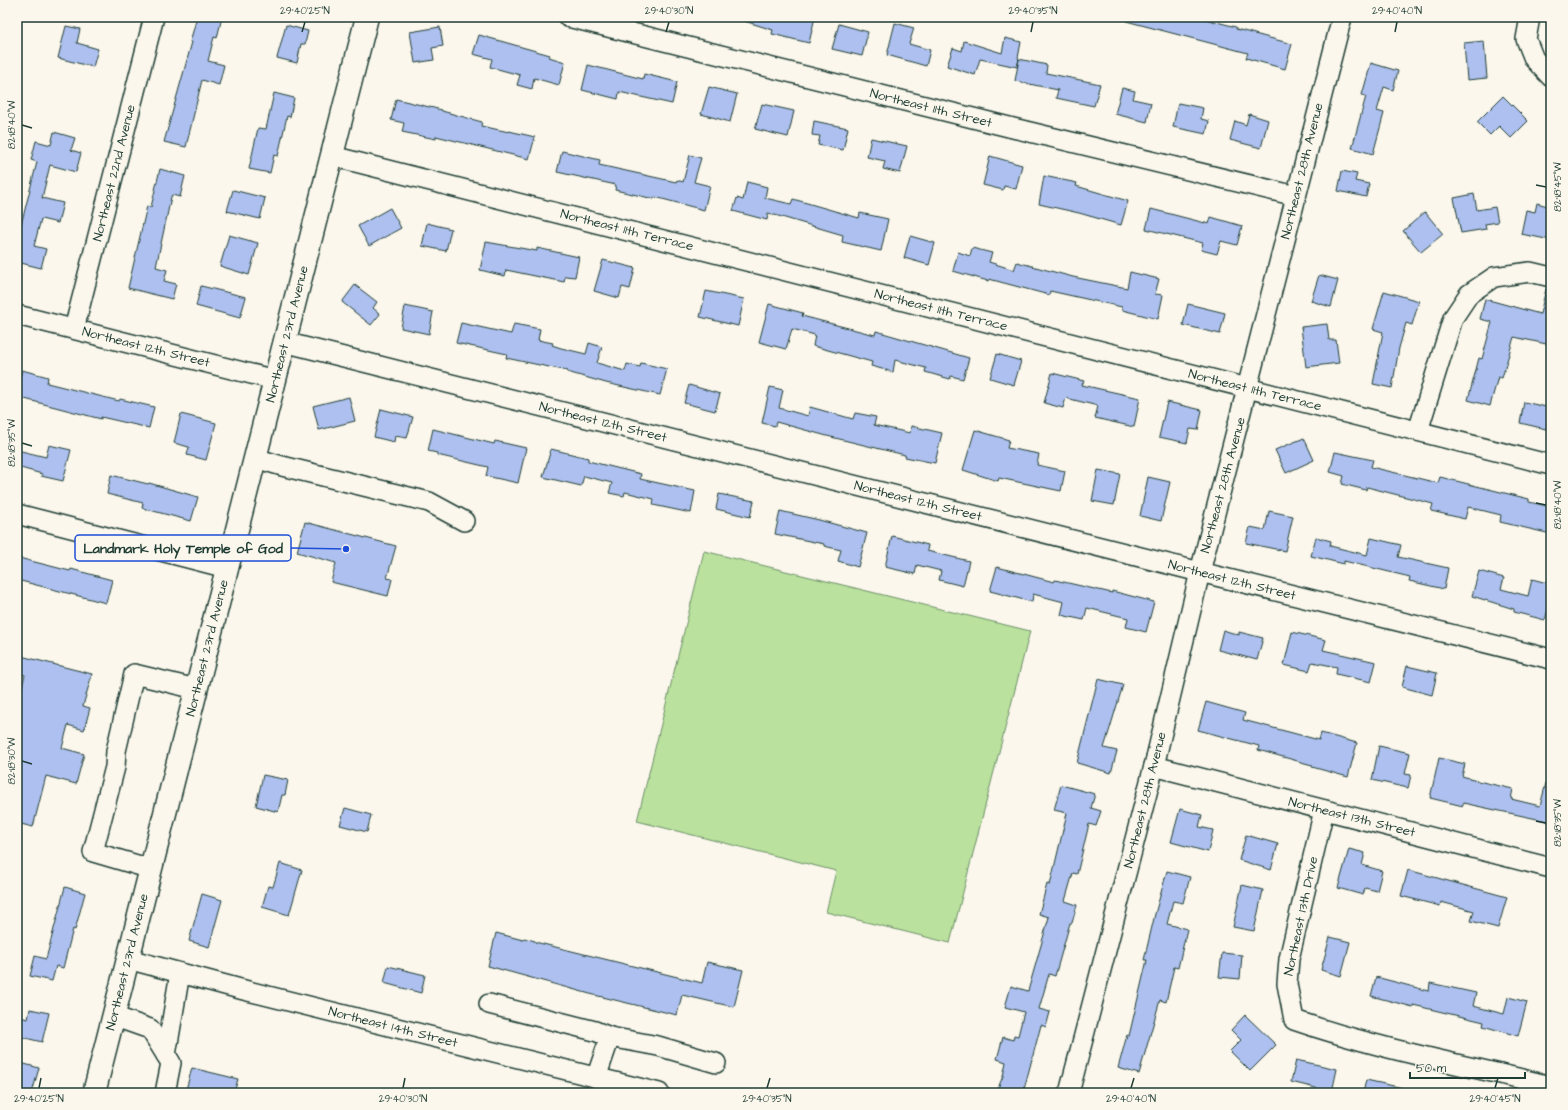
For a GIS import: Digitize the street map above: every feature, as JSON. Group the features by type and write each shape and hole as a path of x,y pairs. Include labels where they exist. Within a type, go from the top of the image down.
{"main road":[{"name":"Northeast 23rd Avenue","path":"94,1093 284,342 368,17"}],"street":[{"name":"Northeast 22nd Avenue","path":"74,329 154,17"},
{"name":"Northeast 11th Street","path":"568,17 1013,128 1296,196"},
{"name":"Northeast 28th Avenue","path":"1069,1093 1154,766 1200,572 1342,17"},
{"path":"1530,17 1526,39 1534,58 1551,77"},
{"name":"Northeast 11th Terrace","path":"332,156 1551,465"},
{"path":"1418,431 1453,318 1469,294 1494,277 1530,272 1551,277"},
{"name":"Northeast 12th Street","path":"17,315 275,380"},
{"name":"Northeast 12th Street","path":"284,342 1551,659"},
{"path":"255,458 429,502 464,521"},
{"path":"17,514 227,568"},
{"path":"151,869 93,852 115,767 116,751 134,674 196,689"},
{"name":"Northeast 13th Street","path":"1154,766 1551,868"},
{"name":"Northeast 13th Drive","path":"1324,810 1289,959 1287,984 1294,1020 1336,1034 1408,1053 1551,1086"},
{"name":"Northeast 14th Street","path":"128,959 659,1093"},
{"path":"166,1055 180,973"},
{"path":"489,1004 595,1031 610,1037 658,1046 716,1062"},
{"path":"113,1016 150,1029 171,1063 165,1093"},
{"path":"596,1078 610,1037"}],"green space":[{"path":"704,551 1030,631 950,943 826,912 836,871 637,821"}],"building":[{"path":"197,17 222,17 217,38 214,37 208,61 224,65 219,85 202,80 186,147 164,142 192,42 190,42"},
{"path":"742,17 815,17 809,43 772,34 773,30 741,20"},
{"path":"1127,17 1198,17 1292,44 1285,69 1246,58 1248,53 1126,21"},
{"path":"895,23 914,28 909,44 930,50 926,66 887,55"},
{"path":"839,24 868,32 862,56 832,49"},
{"path":"286,25 308,31 305,44 301,44 297,63 277,58"},
{"path":"66,26 80,29 77,43 98,49 93,67 58,58"},
{"path":"440,27 443,46 432,48 434,60 415,63 410,32"},
{"path":"479,35 550,55 549,57 565,62 559,85 534,78 532,89 517,85 520,75 490,67 492,59 473,54"},
{"path":"1005,38 1021,42 1017,67 980,59 975,75 947,66 953,48 962,51 964,41 1002,53"},
{"path":"1484,41 1487,78 1467,80 1464,43"},
{"path":"1019,59 1047,65 1046,73 1100,84 1094,106 1056,98 1058,90 1015,81"},
{"path":"1371,63 1398,71 1393,90 1384,87 1377,111 1384,113 1373,154 1352,148 1366,96 1362,95"},
{"path":"588,65 643,79 644,74 677,82 672,104 619,92 618,99 582,90"},
{"path":"709,87 737,94 730,122 701,114"},
{"path":"1122,88 1135,91 1133,99 1151,103 1147,122 1115,114"},
{"path":"274,93 294,98 290,117 287,116 278,156 274,155 270,173 249,169 258,128 266,129"},
{"path":"1503,96 1528,121 1511,138 1499,126 1490,135 1477,122"},
{"path":"396,99 442,110 482,122 481,126 535,137 529,159 436,136 436,139 402,132 404,123 391,120"},
{"path":"1178,103 1203,108 1201,119 1209,121 1206,134 1173,127"},
{"path":"762,104 794,111 788,137 755,129"},
{"path":"1249,114 1268,120 1261,148 1230,140 1235,121 1246,125"},
{"path":"814,121 848,128 843,150 818,145 820,136 812,135"},
{"path":"54,132 75,138 71,150 81,153 76,172 50,165 42,198 63,203 58,223 41,219 34,246 46,249 41,268 17,262 17,224 21,225 37,162 31,160 36,141 51,145"},
{"path":"871,138 907,146 900,173 883,169 885,161 867,157"},
{"path":"562,151 600,160 599,165 676,182 677,180 683,182 690,155 701,158 694,182 710,186 704,210 655,197 654,199 615,190 616,185 557,172"},
{"path":"990,156 1022,165 1016,189 1004,186 1003,190 983,185"},
{"path":"160,169 185,176 180,197 172,195 171,197 156,267 167,270 164,281 176,284 172,299 128,288 147,206 151,207"},
{"path":"1342,171 1357,174 1355,181 1369,184 1366,197 1338,191"},
{"path":"1044,176 1077,183 1076,186 1128,201 1121,225 1079,213 1039,204"},
{"path":"747,182 767,187 765,198 791,204 793,199 859,218 860,213 888,219 881,251 842,242 843,235 768,213 767,220 733,211 737,198 743,200"},
{"path":"233,190 265,198 260,219 227,211"},
{"path":"1474,194 1477,210 1495,207 1498,222 1485,224 1486,229 1461,233 1454,198"},
{"path":"1537,203 1551,207 1551,240 1521,234 1526,210 1535,212"},
{"path":"390,208 401,228 369,246 358,226"},
{"path":"1151,209 1209,224 1211,217 1242,226 1237,245 1221,241 1217,254 1201,250 1203,243 1146,229"},
{"path":"1425,212 1443,234 1421,252 1403,231"},
{"path":"427,223 451,229 446,251 422,246"},
{"path":"229,235 258,243 249,275 220,266"},
{"path":"910,236 935,243 929,265 904,258"},
{"path":"486,242 537,251 537,248 579,257 575,277 565,276 564,282 506,270 505,276 480,270"},
{"path":"972,248 992,253 989,262 1014,270 1017,262 1073,277 1127,288 1130,272 1159,279 1155,294 1163,295 1158,319 1122,310 1122,307 1050,291 1049,295 989,279 988,281 953,271 958,252 970,256"},
{"path":"603,260 635,268 630,289 622,287 619,298 594,291"},
{"path":"1319,275 1338,280 1331,307 1311,301"},
{"path":"355,285 377,302 373,308 380,314 371,325 342,302"},
{"path":"201,286 246,297 240,318 196,306"},
{"path":"1546,289 1551,289 1551,345 1514,337 1502,378 1498,377 1490,406 1468,400 1479,358 1482,359 1492,322 1480,319 1485,299 1540,314"},
{"path":"706,291 744,299 738,326 700,317"},
{"path":"1384,291 1419,301 1412,325 1406,323 1399,348 1392,388 1373,384 1383,332 1373,329"},
{"path":"769,304 803,313 802,316 875,335 876,331 969,358 963,379 951,376 950,379 925,372 926,368 895,360 893,372 871,366 872,362 813,346 815,335 792,329 786,349 759,342"},
{"path":"1188,304 1225,313 1220,334 1183,325"},
{"path":"405,306 433,312 429,334 401,328"},
{"path":"461,323 511,334 514,324 540,329 538,340 553,343 552,345 561,348 586,354 589,343 602,347 597,363 625,371 627,364 640,367 641,363 667,369 660,395 606,383 567,372 568,371 506,358 507,354 456,343"},
{"path":"1327,324 1329,340 1336,340 1339,363 1306,367 1301,327"},
{"path":"997,354 1021,361 1014,385 990,378"},
{"path":"22,370 48,377 47,383 119,401 120,399 154,407 149,428 101,417 101,419 17,397 17,388"},
{"path":"1052,373 1084,381 1082,385 1140,398 1134,427 1095,418 1098,406 1066,398 1063,408 1044,403"},
{"path":"689,385 720,394 715,411 684,403"},
{"path":"770,387 783,390 779,408 808,416 810,407 853,419 855,413 876,417 874,425 910,433 911,426 942,433 935,463 905,457 905,455 776,422 775,426 762,423"},
{"path":"349,397 355,421 319,430 313,406"},
{"path":"1167,402 1202,410 1198,430 1190,429 1187,443 1159,437"},
{"path":"1524,402 1551,408 1546,429 1520,423"},
{"path":"381,409 413,417 407,438 395,436 394,442 374,437"},
{"path":"181,414 216,423 206,460 187,455 189,447 174,443"},
{"path":"433,429 494,444 495,441 526,448 518,483 486,476 488,467 437,455 437,453 428,451"},
{"path":"975,430 1009,440 1007,448 1039,454 1037,465 1065,471 1061,491 999,478 998,481 963,470"},
{"path":"1304,438 1314,460 1286,473 1275,450"},
{"path":"49,445 71,450 63,481 41,476 42,474 17,467 17,450 46,457"},
{"path":"551,449 588,458 588,461 641,474 640,479 695,491 691,513 653,505 654,499 625,492 624,496 609,493 612,483 584,476 581,486 543,477"},
{"path":"1335,452 1373,460 1371,467 1438,483 1440,477 1529,499 1529,502 1551,507 1551,534 1500,522 1501,515 1468,507 1465,519 1431,511 1433,504 1367,487 1366,490 1342,484 1344,476 1330,472"},
{"path":"1098,470 1120,474 1114,505 1092,501"},
{"path":"111,475 149,483 198,497 191,521 142,508 143,503 107,494"},
{"path":"1148,477 1170,482 1161,521 1140,516"},
{"path":"719,494 754,501 750,517 716,509"},
{"path":"780,511 867,533 858,567 838,561 841,550 824,546 824,544 775,534"},
{"path":"1269,511 1293,516 1285,551 1246,543 1250,527 1265,530"},
{"path":"305,522 396,546 387,578 392,579 388,596 331,582 336,563 297,552"},
{"path":"892,536 928,545 927,551 969,561 963,586 939,580 941,571 917,565 915,574 885,567"},
{"path":"1316,537 1331,541 1330,546 1367,555 1371,538 1401,545 1398,557 1448,568 1444,589 1409,581 1410,577 1344,561 1344,564 1311,556"},
{"path":"19,558 70,571 71,569 112,580 106,603 17,580 17,566"},
{"path":"997,567 1054,582 1055,580 1112,593 1112,591 1154,602 1146,632 1126,627 1128,618 1087,608 1084,620 1061,615 1064,602 1033,594 1032,602 990,591"},
{"path":"1479,571 1504,578 1501,589 1528,596 1532,579 1551,584 1551,598 1545,620 1514,612 1514,609 1472,596"},
{"path":"1223,630 1239,635 1239,632 1263,638 1257,660 1218,650"},
{"path":"1292,632 1326,640 1323,650 1376,662 1371,682 1336,674 1337,667 1312,662 1309,671 1284,665"},
{"path":"17,655 92,674 83,706 90,708 84,730 68,725 62,748 84,754 76,784 46,776 33,827 17,823 17,707 25,675 17,672"},
{"path":"1407,666 1437,673 1432,695 1402,687"},
{"path":"1098,679 1123,685 1104,748 1117,751 1111,773 1077,763"},
{"path":"1206,702 1245,713 1243,720 1319,740 1321,733 1357,743 1348,777 1258,750 1259,746 1198,730"},
{"path":"1379,746 1410,753 1405,774 1411,775 1408,788 1372,780"},
{"path":"1439,758 1465,764 1462,776 1513,789 1511,799 1540,806 1547,779 1551,780 1551,822 1463,803 1463,806 1430,798"},
{"path":"263,775 288,780 285,795 282,795 278,812 256,806"},
{"path":"1061,785 1095,794 1091,808 1101,811 1096,826 1089,824 1077,874 1073,873 1065,901 1077,905 1072,923 1070,923 1055,976 1049,974 1039,1009 1050,1012 1046,1027 1041,1025 1023,1093 996,1093 1003,1076 1006,1062 997,1059 1003,1037 1013,1040 1014,1035 1018,1036 1024,1012 1005,1007 1011,986 1028,991 1049,917 1039,914 1047,884 1050,885 1067,813 1054,810"},
{"path":"345,808 371,815 367,832 340,825"},
{"path":"1180,809 1202,815 1199,827 1213,830 1208,852 1171,842"},
{"path":"1246,835 1278,844 1271,870 1239,860"},
{"path":"1349,849 1365,853 1362,865 1382,871 1377,891 1365,888 1363,895 1338,888"},
{"path":"280,863 302,870 289,915 262,907 268,886 273,887"},
{"path":"1408,870 1507,897 1498,928 1471,921 1474,911 1441,902 1440,906 1401,896"},
{"path":"1167,871 1190,877 1183,903 1173,901 1167,924 1187,929 1178,968 1174,967 1166,1002 1160,1000 1139,1074 1118,1068 1127,1035 1129,1036 1147,960 1144,960"},
{"path":"1242,885 1263,890 1254,931 1233,927"},
{"path":"65,887 85,893 75,930 73,929 63,968 56,966 52,981 30,976 35,956 46,959"},
{"path":"202,894 222,900 209,947 189,941"},
{"path":"496,933 523,940 524,938 702,983 707,962 743,970 734,1007 682,995 677,1015 590,994 488,966"},
{"path":"1330,937 1350,942 1341,976 1321,970"},
{"path":"1222,953 1242,955 1240,979 1219,977"},
{"path":"388,966 425,975 421,993 384,983"},
{"path":"1376,977 1429,991 1430,983 1476,993 1473,1006 1504,1014 1508,997 1527,1002 1518,1036 1483,1026 1484,1022 1413,1005 1413,1007 1371,996"},
{"path":"30,1009 49,1013 42,1042 17,1036 20,1017 28,1019"},
{"path":"1245,1015 1276,1045 1250,1071 1230,1051 1241,1040 1231,1030"},
{"path":"1296,1060 1337,1069 1332,1092 1291,1082"},
{"path":"17,1062 39,1068 32,1093 17,1093"},
{"path":"192,1068 238,1079 234,1093 185,1093"},
{"path":"1366,1080 1403,1088 1403,1093 1363,1093"}],"place":[{"name":"Landmark Holy Temple of God","path":"346,549"}]}
